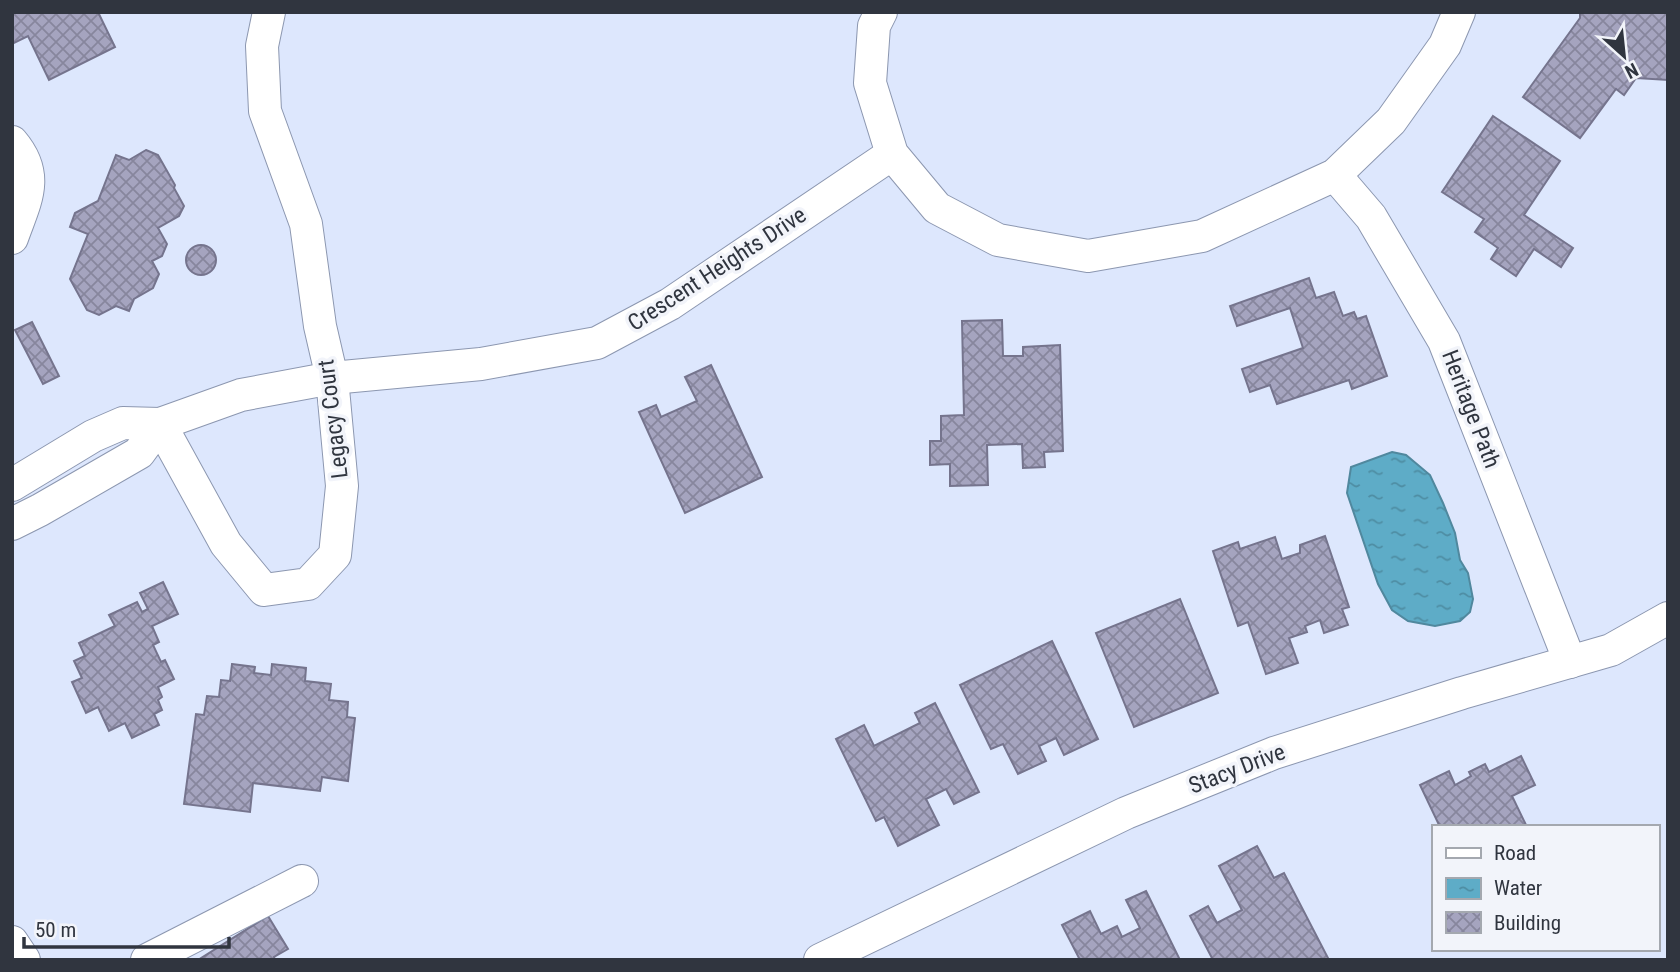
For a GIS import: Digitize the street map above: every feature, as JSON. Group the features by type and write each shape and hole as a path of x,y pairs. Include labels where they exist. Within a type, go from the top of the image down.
{"street":[{"name":"Legacy Court","path":"160,424 226,544 264,590 308,584 335,555 342,486 331,378 320,327 306,224 265,111 262,46 269,12"},
{"path":"880,12 874,26 870,83 892,154 937,208 998,240 1088,256 1202,236 1335,175 1391,121 1446,45 1459,12"},
{"path":"12,142 27,164 30,185 12,238"},
{"name":"Crescent Heights Drive","path":"160,424 241,395 331,378 481,364 597,343 670,304 892,154"},
{"name":"Heritage Path","path":"1335,175 1371,217 1444,341 1570,662"},
{"path":"12,485 93,436 123,423 160,424"},
{"path":"12,524 139,453 160,424"},
{"path":"55,458 68,456 78,462 82,473 75,490"},
{"name":"Stacy Drive","path":"820,960 1126,813 1261,758 1462,693 1611,650 1668,618"},
{"path":"146,960 302,881"},
{"path":"12,942 24,960"}],"water":[{"path":"1392,452 1406,455 1430,475 1443,503 1455,533 1460,560 1468,573 1473,599 1470,612 1460,621 1435,626 1408,621 1392,610 1378,584 1347,493 1351,467"}],"building":[{"path":"12,12 98,12 115,47 49,80 28,36 12,44"},
{"path":"1580,12 1668,12 1668,80 1636,78 1624,95 1616,89 1580,138 1523,97 1580,18"},
{"path":"1493,116 1560,161 1524,215 1573,248 1561,267 1534,249 1516,276 1491,259 1498,248 1475,232 1484,219 1442,192"},
{"path":"146,150 158,155 184,206 179,216 158,228 167,244 162,256 152,261 159,274 153,288 134,299 129,311 116,306 99,315 87,310 70,279 88,234 70,227 75,213 98,201 116,155 129,160"},
{"path":"201,245 211,250 216,260 211,270 201,275 191,270 186,260 191,250"},
{"path":"1309,278 1316,298 1334,292 1343,316 1354,312 1357,319 1366,316 1387,376 1352,389 1349,380 1277,404 1270,385 1250,392 1242,369 1303,348 1290,308 1237,326 1230,306"},
{"path":"1002,320 1003,356 1023,356 1023,347 1060,345 1063,451 1044,452 1045,467 1023,468 1022,444 987,445 988,485 950,486 950,464 930,465 930,441 941,441 941,416 964,415 962,321"},
{"path":"32,322 59,376 43,384 15,330"},
{"path":"711,365 762,477 685,513 639,412 656,405 661,417 697,401 685,377"},
{"path":"1325,536 1349,607 1342,609 1348,625 1324,633 1320,620 1305,626 1307,632 1289,638 1298,663 1266,674 1248,622 1238,626 1213,551 1238,542 1240,549 1275,537 1282,559 1300,553 1300,545"},
{"path":"163,582 178,614 152,626 159,642 153,645 161,662 165,660 174,679 158,687 162,697 158,700 162,710 154,714 159,725 132,738 125,723 109,731 98,707 86,713 72,682 82,678 74,661 85,656 79,643 115,626 109,615 137,602 142,612 148,609 140,593"},
{"path":"1180,599 1218,693 1134,727 1096,633"},
{"path":"1052,641 1098,739 1064,755 1056,738 1039,746 1046,761 1018,774 1003,744 991,749 960,685"},
{"path":"232,664 255,667 254,673 271,675 272,664 306,668 305,681 331,684 329,700 348,702 347,717 355,718 348,781 322,777 320,791 253,783 250,812 184,804 196,714 204,715 207,696 219,697 221,680 230,681"},
{"path":"935,703 979,792 954,804 946,789 926,799 939,825 898,846 884,817 876,821 836,739 864,725 874,746 920,723 915,713"},
{"path":"1521,756 1535,785 1512,796 1526,825 1439,825 1420,785 1449,771 1455,785 1471,776 1469,772 1485,764 1489,772"},
{"path":"1257,846 1274,878 1284,873 1329,960 1213,960 1190,916 1208,906 1217,923 1242,910 1219,866"},
{"path":"1146,891 1180,960 1080,960 1062,925 1090,911 1101,934 1117,926 1122,937 1140,928 1126,900"},
{"path":"268,916 288,949 274,957 275,960 198,960"}]}
